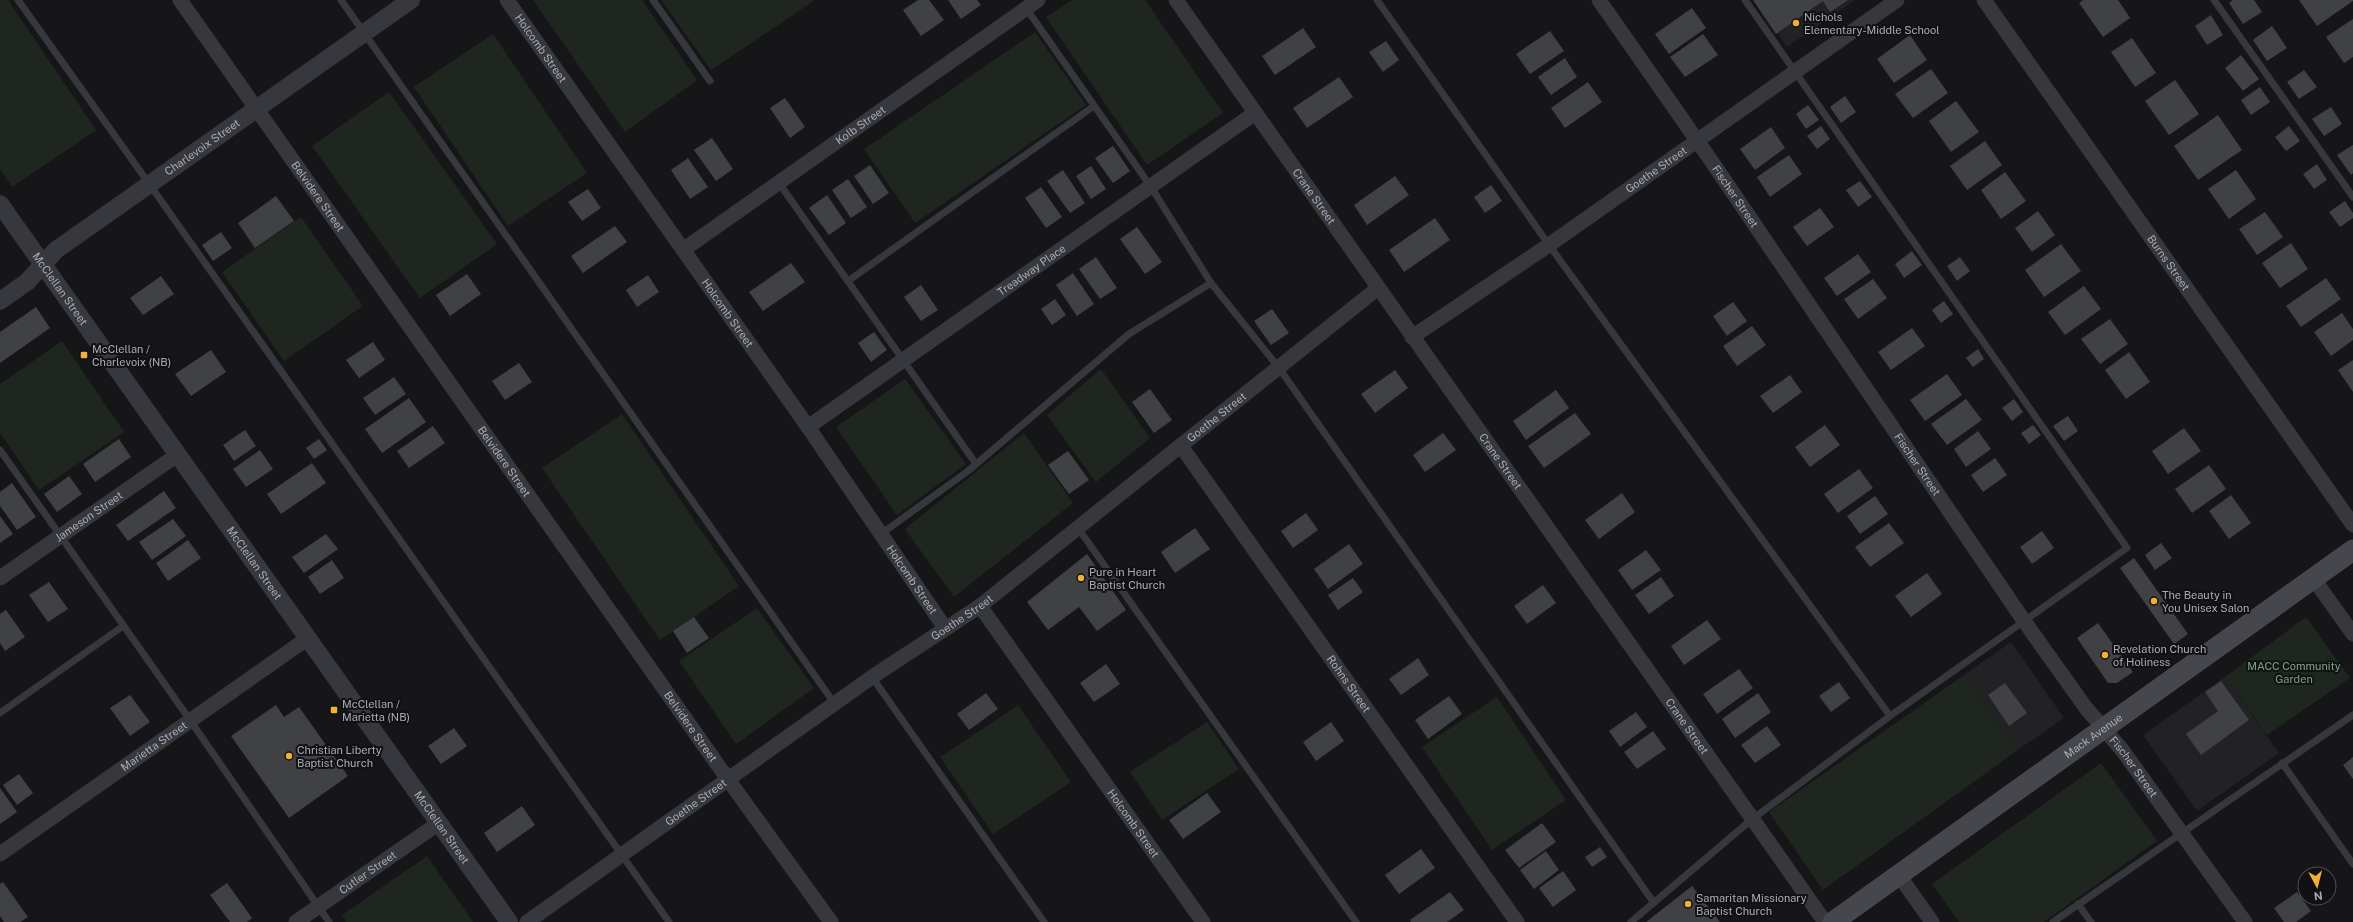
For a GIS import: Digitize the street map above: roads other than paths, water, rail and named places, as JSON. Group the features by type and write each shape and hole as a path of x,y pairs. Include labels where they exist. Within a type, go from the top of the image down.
{"main road":[{"name":"Mack Avenue","path":"1833,922 1898,874 2353,550"}],"street":[{"name":"Belvidere Street","path":"180,0 727,778 831,922"},
{"name":"Charlevoix Street","path":"0,301 26,282 56,250 411,0"},
{"name":"Holcomb Street","path":"507,0 808,427 945,628"},
{"name":"Crane Street","path":"1176,0 1824,922"},
{"name":"Fischer Street","path":"1598,0 1697,141 2024,621 2086,708 2104,728 2181,832 2245,922"},
{"name":"Goethe Street","path":"1412,337 1549,245 1897,0"},
{"name":"Burns Street","path":"1984,0 2353,525"},
{"name":"Kolb Street","path":"683,250 1032,4"},
{"name":"Treadway Place","path":"808,427 1255,113"},
{"name":"McClellan Street","path":"0,204 509,922"},
{"name":"Goethe Street","path":"527,922 872,676 980,606 1378,288"},
{"name":"Rohns Street","path":"1182,446 1517,922"},
{"name":"Jameson Street","path":"0,578 176,454"},
{"path":"2313,578 2353,634"},
{"name":"Holcomb Street","path":"980,606 1203,922"},
{"name":"Marietta Street","path":"0,854 308,638"},
{"name":"Cutler Street","path":"296,922 438,822"},
{"path":"1898,874 1932,922"}],"lane":[{"path":"18,0 150,184 669,922"},
{"path":"341,0 834,703"},
{"path":"653,0 710,81"},
{"path":"1377,0 1549,245 1890,716"},
{"path":"1630,922 1654,904 1751,820 1890,716 2127,548 1744,0"},
{"path":"2214,0 2353,197"},
{"path":"1032,4 1094,106 1151,187 1211,282 1279,368 1654,904"},
{"path":"848,281 1094,106"},
{"path":"779,183 976,464"},
{"path":"881,534 976,464 1130,334 1211,282"},
{"path":"0,450 190,720 329,922"},
{"path":"1078,528 1356,922"},
{"path":"0,713 123,626"},
{"path":"872,676 1044,922"},
{"path":"2053,922 2282,762 2353,715"},
{"path":"2282,762 2353,864"},
{"path":"2078,904 2091,922"}],"place":[{"name":"Nichols Elementary-Middle School","path":"1796,23"},
{"name":"McClellan / Charlevoix (NB)","path":"84,355"},
{"name":"Pure in Heart Baptist Church","path":"1081,578"},
{"name":"The Beauty in You Unisex Salon","path":"2154,601"},
{"name":"Revelation Church of Holiness","path":"2105,655"},
{"name":"McClellan / Marietta (NB)","path":"334,710"},
{"name":"Christian Liberty Baptist Church","path":"289,756"},
{"name":"Samaritan Missionary Baptist Church","path":"1688,904"}],"park label":[{"name":"MACC Community Garden","path":"2294,672"}]}
